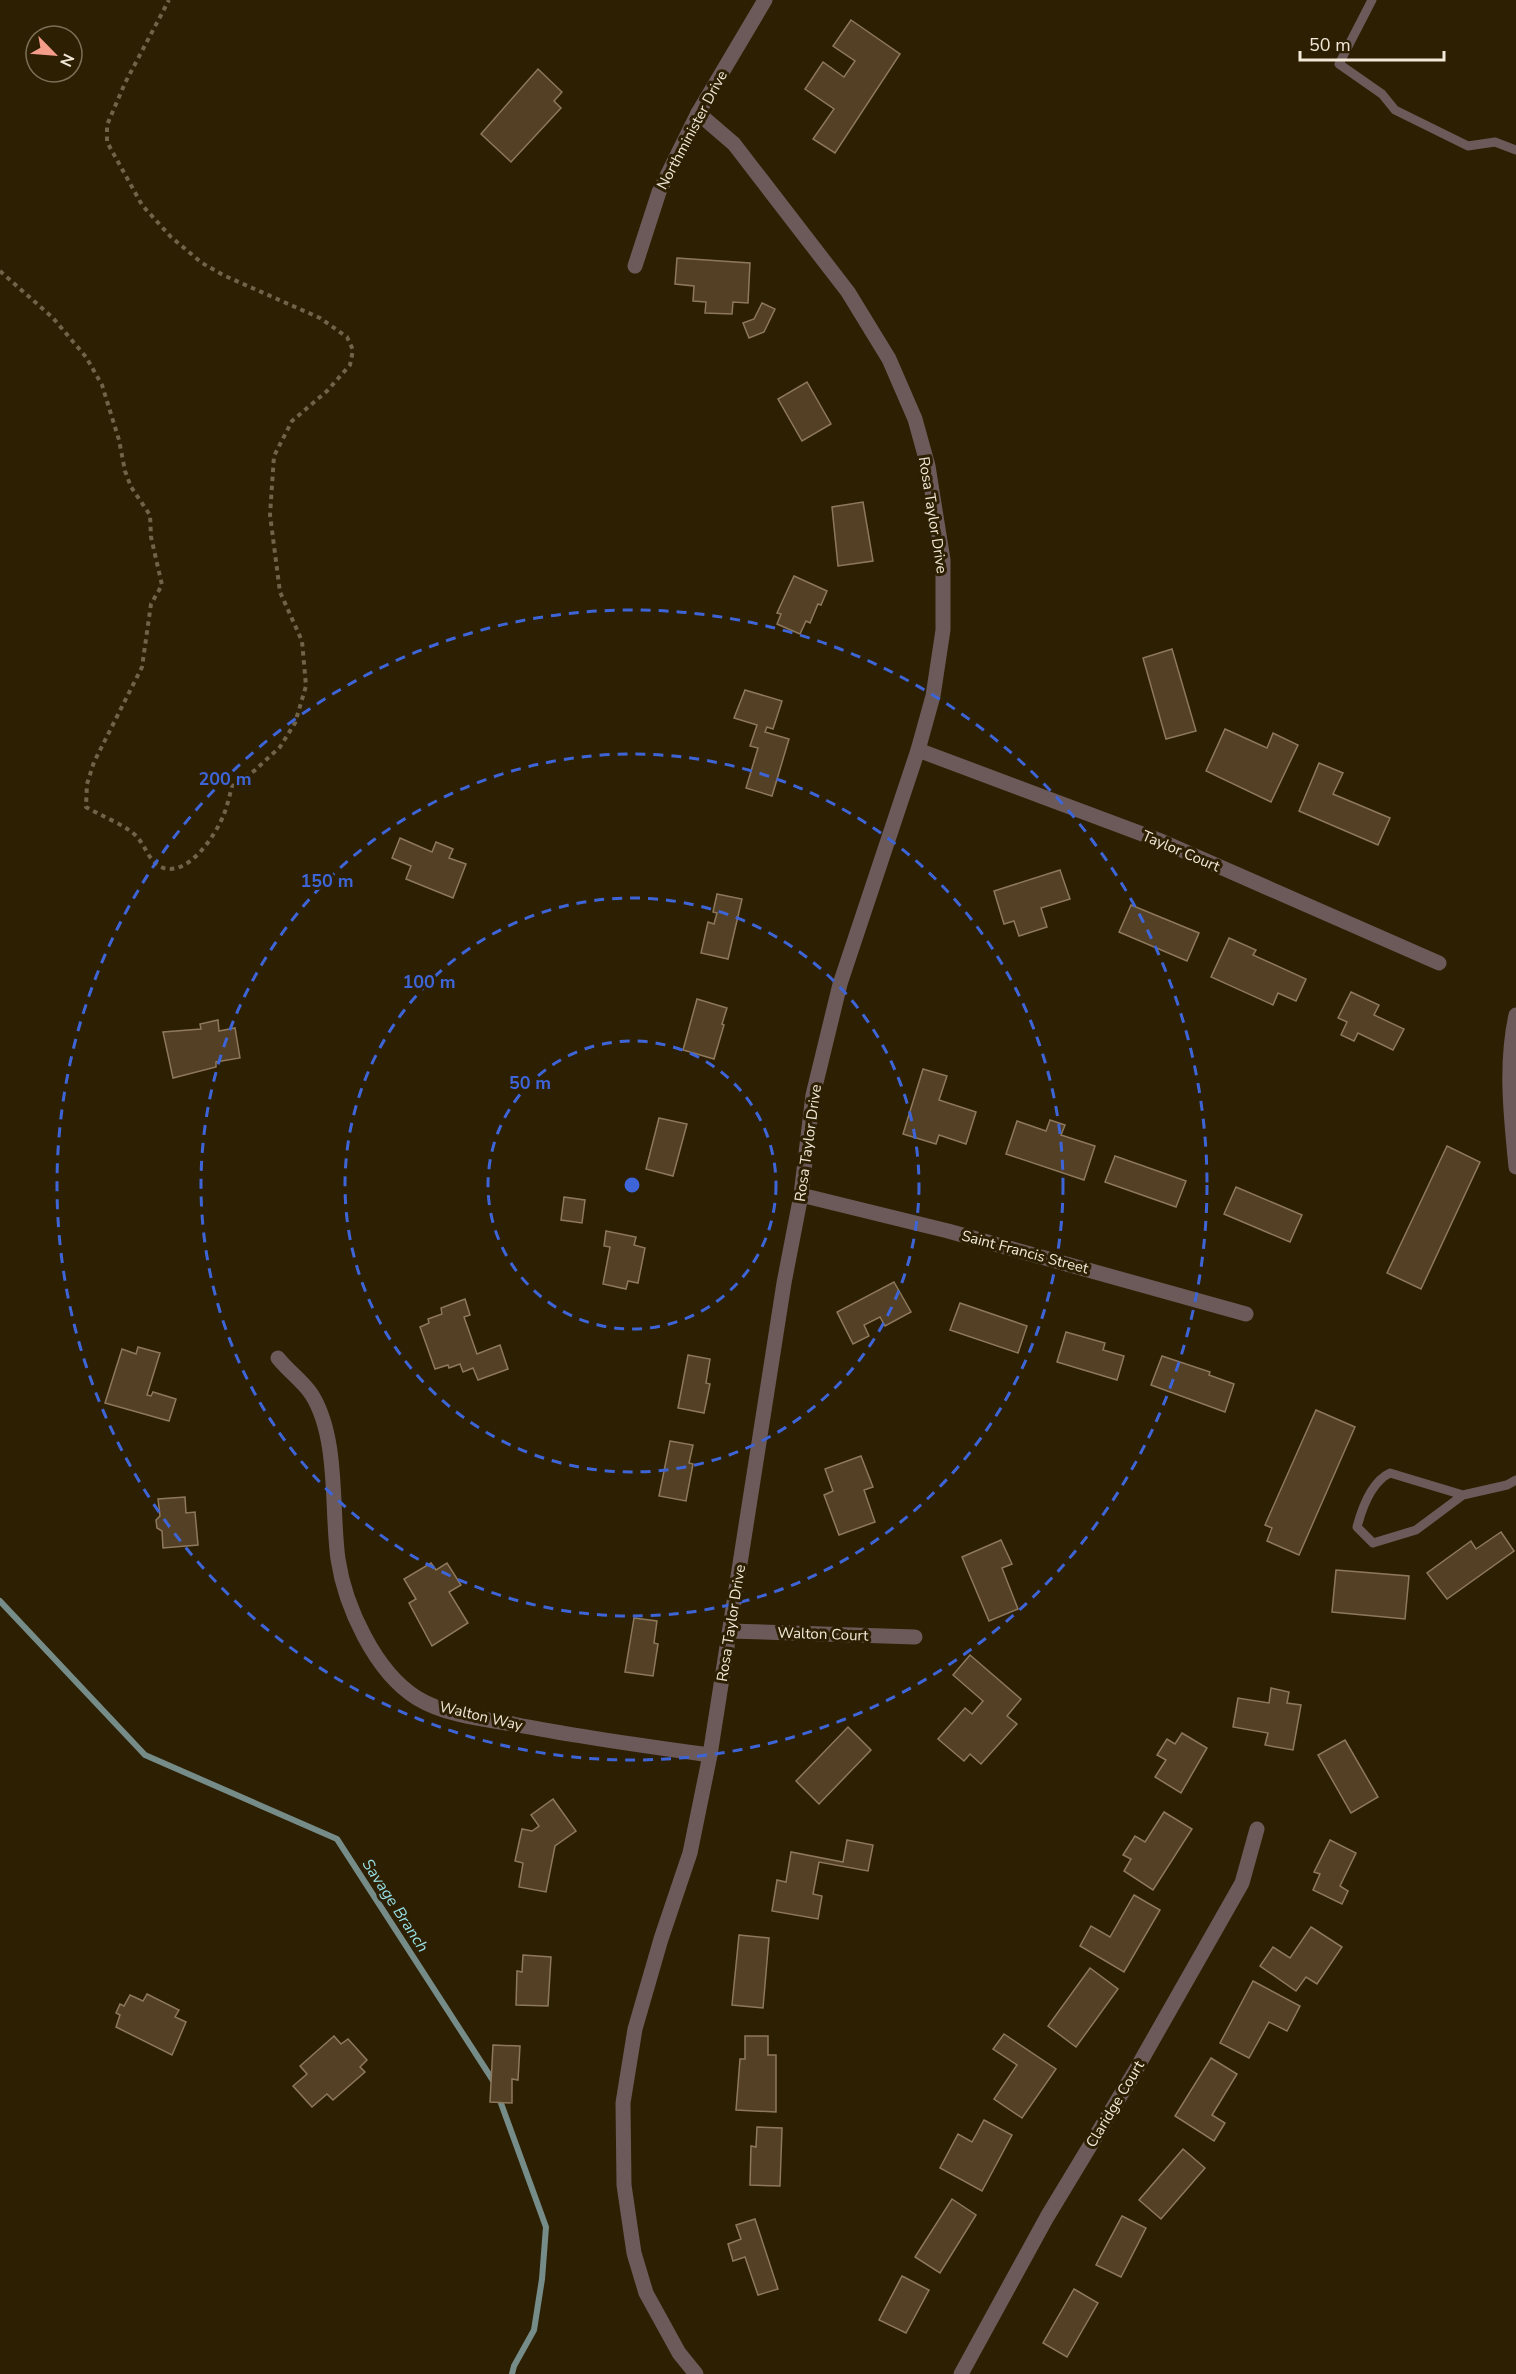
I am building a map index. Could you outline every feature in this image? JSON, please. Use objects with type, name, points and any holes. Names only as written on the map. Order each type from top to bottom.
[{"type":"street","name":"Northminister Drive","points":[[635,266],[659,192],[698,113],[765,0]]},
{"type":"street","name":"Rosa Taylor Drive","points":[[696,2374],[679,2353],[646,2293],[633,2247],[624,2185],[623,2103],[635,2029],[661,1939],[690,1853],[710,1755],[784,1283],[801,1196],[813,1095],[840,984],[918,750],[933,696],[944,630],[943,560],[928,466],[915,419],[890,360],[848,292],[734,144],[698,113]]},
{"type":"street","name":"Taylor Court","points":[[918,750],[1161,841],[1439,963]]},
{"type":"street","points":[[1516,1014],[1511,1039],[1509,1098],[1515,1135],[1516,1167]]},
{"type":"street","name":"Saint Francis Street","points":[[801,1196],[948,1231],[1246,1314]]},
{"type":"street","name":"Walton Way","points":[[278,1358],[311,1394],[323,1418],[330,1449],[336,1545],[341,1577],[349,1605],[378,1657],[394,1678],[416,1697],[439,1708],[464,1715],[557,1733],[710,1755]]},
{"type":"street","name":"Walton Court","points":[[730,1630],[915,1636]]},
{"type":"street","name":"Claridge Court","points":[[961,2374],[1047,2217],[1134,2073],[1242,1883],[1257,1829]]},
{"type":"lane","points":[[1372,0],[1339,64],[1382,94],[1395,110],[1467,146],[1495,142],[1516,150]]},
{"type":"lane","points":[[1463,1495],[1390,1473],[1383,1476],[1362,1506],[1357,1527],[1373,1543],[1416,1530],[1463,1495],[1507,1485],[1516,1480]]},
{"type":"path","points":[[0,271],[53,318],[86,357],[102,385],[131,487],[150,515],[151,537],[162,585],[151,604],[142,667],[94,762],[87,784],[86,807],[137,835],[146,851],[159,866],[174,869],[189,864],[205,846],[223,816],[233,783],[254,771],[280,747],[295,723],[306,686],[302,641],[280,592],[270,515],[274,456],[292,421],[327,391],[350,365],[353,350],[347,337],[320,318],[261,293],[202,262],[171,237],[142,205],[107,142],[107,125],[125,83],[169,0]]},
{"type":"building","points":[[851,20],[900,54],[835,153],[813,139],[834,109],[805,89],[823,62],[844,77],[855,61],[833,46]]},
{"type":"building","points":[[538,69],[562,92],[554,101],[561,108],[511,162],[481,134]]},
{"type":"building","points":[[677,258],[750,263],[748,303],[733,302],[732,314],[705,313],[706,302],[693,301],[694,286],[675,284]]},
{"type":"building","points":[[762,303],[775,309],[764,332],[749,338],[743,323],[754,319]]},
{"type":"building","points":[[807,382],[831,424],[802,441],[778,399]]},
{"type":"building","points":[[863,502],[873,561],[838,566],[832,507]]},
{"type":"building","points":[[794,576],[827,591],[821,605],[818,604],[810,623],[806,621],[800,634],[777,624],[781,614],[777,613]]},
{"type":"building","points":[[1172,649],[1196,731],[1166,739],[1143,658]]},
{"type":"building","points":[[745,690],[782,701],[773,729],[767,727],[765,732],[789,739],[772,796],[746,788],[758,748],[750,746],[757,725],[734,718]]},
{"type":"building","points":[[1225,729],[1267,748],[1273,733],[1298,745],[1271,802],[1206,771]]},
{"type":"building","points":[[1319,763],[1343,773],[1333,794],[1390,818],[1378,845],[1299,811]]},
{"type":"building","points":[[400,838],[432,852],[436,842],[453,849],[449,858],[466,864],[453,898],[406,879],[411,866],[392,858]]},
{"type":"building","points":[[1060,870],[1070,899],[1041,908],[1047,927],[1019,936],[1014,921],[1004,924],[994,891]]},
{"type":"building","points":[[717,894],[742,899],[728,959],[701,953],[708,922],[714,924],[717,913],[713,912]]},
{"type":"building","points":[[1131,905],[1199,933],[1187,961],[1119,932]]},
{"type":"building","points":[[1229,938],[1256,950],[1253,955],[1306,979],[1296,1001],[1278,993],[1273,1005],[1211,977]]},
{"type":"building","points":[[1351,992],[1379,1005],[1374,1015],[1404,1029],[1393,1050],[1358,1033],[1354,1041],[1341,1035],[1347,1022],[1338,1018]]},
{"type":"building","points":[[697,999],[727,1008],[714,1059],[683,1050]]},
{"type":"building","points":[[218,1020],[219,1031],[235,1028],[240,1058],[216,1062],[216,1067],[173,1078],[163,1032],[201,1029],[200,1024]]},
{"type":"building","points":[[923,1069],[947,1076],[939,1100],[976,1112],[966,1144],[939,1135],[936,1144],[903,1134]]},
{"type":"building","points":[[659,1118],[687,1124],[673,1176],[646,1169]]},
{"type":"building","points":[[1050,1120],[1065,1125],[1061,1135],[1095,1146],[1084,1180],[1006,1154],[1017,1121],[1046,1131]]},
{"type":"building","points":[[1447,1146],[1480,1162],[1421,1289],[1387,1273]]},
{"type":"building","points":[[1115,1156],[1186,1181],[1176,1207],[1105,1182]]},
{"type":"building","points":[[1236,1187],[1302,1215],[1290,1242],[1224,1214]]},
{"type":"building","points":[[564,1197],[585,1200],[582,1223],[561,1220]]},
{"type":"building","points":[[606,1231],[636,1237],[634,1245],[645,1248],[638,1283],[628,1281],[626,1289],[603,1284],[610,1247],[604,1246]]},
{"type":"building","points":[[894,1282],[911,1312],[885,1326],[880,1317],[864,1325],[869,1336],[853,1344],[837,1312]]},
{"type":"building","points":[[465,1299],[470,1315],[464,1317],[477,1354],[500,1345],[508,1369],[478,1380],[473,1368],[463,1372],[460,1364],[435,1369],[420,1327],[429,1323],[428,1319],[442,1314],[441,1308]]},
{"type":"building","points":[[960,1303],[1027,1326],[1018,1353],[950,1330]]},
{"type":"building","points":[[1066,1332],[1105,1343],[1103,1350],[1124,1356],[1117,1380],[1057,1362]]},
{"type":"building","points":[[138,1347],[160,1353],[147,1395],[151,1396],[153,1392],[176,1399],[169,1421],[105,1403],[122,1349],[136,1354]]},
{"type":"building","points":[[688,1355],[710,1359],[706,1383],[710,1384],[704,1413],[678,1408]]},
{"type":"building","points":[[1162,1356],[1210,1372],[1209,1375],[1234,1384],[1225,1412],[1151,1385]]},
{"type":"building","points":[[1316,1410],[1355,1427],[1299,1555],[1267,1541],[1272,1528],[1265,1525]]},
{"type":"building","points":[[670,1441],[693,1445],[689,1463],[693,1464],[686,1501],[659,1496]]},
{"type":"building","points":[[861,1456],[873,1487],[864,1490],[875,1522],[839,1535],[824,1495],[833,1491],[825,1469]]},
{"type":"building","points":[[185,1497],[186,1513],[195,1512],[198,1545],[163,1548],[162,1531],[157,1528],[156,1520],[160,1516],[158,1499]]},
{"type":"building","points":[[1501,1532],[1514,1551],[1447,1599],[1427,1573],[1471,1541],[1476,1549]]},
{"type":"building","points":[[1001,1540],[1012,1564],[1002,1568],[1018,1609],[989,1621],[962,1557]]},
{"type":"building","points":[[431,1563],[436,1570],[447,1563],[461,1585],[449,1592],[468,1623],[432,1646],[409,1603],[416,1599],[404,1579]]},
{"type":"building","points":[[1336,1570],[1409,1576],[1405,1619],[1332,1612]]},
{"type":"building","points":[[634,1618],[657,1621],[654,1643],[658,1644],[653,1676],[625,1672]]},
{"type":"building","points":[[970,1655],[1021,1699],[1007,1716],[1017,1724],[981,1764],[970,1754],[964,1761],[938,1739],[965,1708],[972,1714],[983,1701],[953,1675]]},
{"type":"building","points":[[1271,1688],[1289,1692],[1287,1703],[1301,1705],[1293,1750],[1265,1745],[1268,1733],[1233,1727],[1238,1698],[1269,1703]]},
{"type":"building","points":[[848,1727],[871,1750],[819,1804],[796,1781]]},
{"type":"building","points":[[1182,1733],[1207,1748],[1181,1793],[1155,1777],[1166,1760],[1157,1755],[1167,1739],[1175,1744]]},
{"type":"building","points":[[1345,1740],[1378,1797],[1351,1813],[1318,1755]]},
{"type":"building","points":[[553,1799],[576,1831],[555,1846],[546,1892],[519,1887],[523,1863],[515,1861],[522,1829],[532,1831],[539,1826],[531,1815]]},
{"type":"building","points":[[1164,1812],[1192,1829],[1153,1890],[1124,1871],[1131,1859],[1123,1855],[1135,1836],[1145,1842]]},
{"type":"building","points":[[847,1840],[873,1845],[868,1871],[819,1862],[813,1894],[822,1896],[818,1919],[772,1911],[777,1880],[786,1882],[791,1852],[843,1862]]},
{"type":"building","points":[[1330,1840],[1356,1853],[1340,1886],[1348,1891],[1342,1904],[1313,1890],[1320,1874],[1314,1872]]},
{"type":"building","points":[[1134,1895],[1160,1910],[1124,1972],[1080,1946],[1091,1926],[1110,1937]]},
{"type":"building","points":[[1311,1927],[1342,1947],[1317,1984],[1306,1977],[1296,1991],[1260,1966],[1273,1947],[1290,1958]]},
{"type":"building","points":[[739,1935],[769,1938],[763,2008],[732,2005]]},
{"type":"building","points":[[523,1955],[551,1957],[548,2006],[516,2005],[517,1971],[522,1972]]},
{"type":"building","points":[[1090,1968],[1118,1989],[1076,2047],[1048,2026]]},
{"type":"building","points":[[1253,1981],[1300,2006],[1287,2031],[1269,2022],[1249,2058],[1220,2043]]},
{"type":"building","points":[[147,1994],[179,2010],[175,2017],[186,2022],[172,2055],[116,2027],[120,2015],[116,2013],[120,2004],[124,2006],[130,1995],[143,2001]]},
{"type":"building","points":[[1004,2034],[1056,2069],[1022,2118],[994,2099],[1017,2065],[993,2049]]},
{"type":"building","points":[[334,2036],[341,2044],[348,2039],[367,2060],[360,2067],[365,2072],[333,2100],[327,2094],[312,2107],[293,2086],[307,2074],[300,2066]]},
{"type":"building","points":[[745,2036],[768,2036],[768,2055],[776,2055],[776,2112],[736,2110],[740,2059],[745,2059]]},
{"type":"building","points":[[493,2045],[520,2046],[518,2080],[512,2079],[512,2103],[490,2102]]},
{"type":"building","points":[[1211,2058],[1237,2074],[1212,2115],[1225,2123],[1214,2141],[1175,2116]]},
{"type":"building","points":[[984,2120],[1012,2135],[982,2191],[940,2168],[958,2134],[972,2142]]},
{"type":"building","points":[[757,2127],[782,2128],[780,2186],[750,2185],[751,2146],[756,2147]]},
{"type":"building","points":[[1183,2149],[1205,2168],[1161,2219],[1139,2200]]},
{"type":"building","points":[[952,2199],[976,2215],[940,2273],[915,2257]]},
{"type":"building","points":[[1122,2216],[1146,2228],[1121,2277],[1096,2265]]},
{"type":"building","points":[[755,2219],[778,2289],[758,2295],[745,2257],[733,2261],[728,2244],[741,2239],[736,2225]]},
{"type":"building","points":[[902,2276],[929,2290],[906,2333],[879,2320]]},
{"type":"building","points":[[1074,2289],[1098,2303],[1067,2357],[1043,2343]]},
{"type":"waterway","name":"Savage Branch","points":[[0,1601],[145,1755],[337,1839],[494,2082]]},
{"type":"waterway","name":"Savage Branch","points":[[498,2095],[546,2227],[542,2279],[534,2330],[512,2374]]}]
